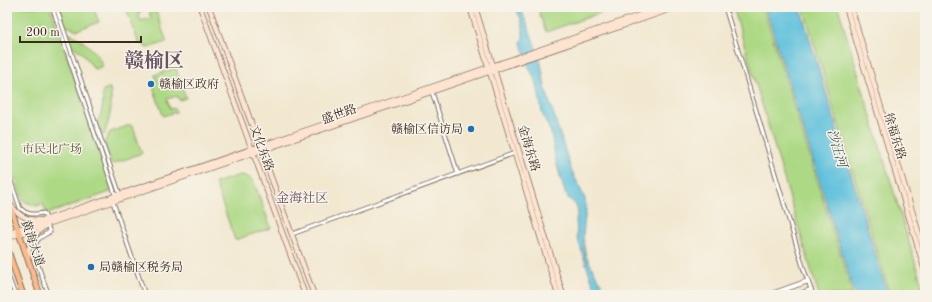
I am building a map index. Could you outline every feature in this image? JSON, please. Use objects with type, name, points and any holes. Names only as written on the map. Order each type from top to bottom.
[{"type":"main road","name":"文化东路","points":[[200,7],[305,295]]},
{"type":"main road","name":"文化东路","points":[[209,7],[314,295]]},
{"type":"main road","name":"金海东路","points":[[470,7],[563,295]]},
{"type":"main road","name":"金海东路","points":[[475,7],[515,154],[558,295]]},
{"type":"main road","name":"盛世路","points":[[261,149],[663,7]]},
{"type":"main road","name":"盛世路","points":[[7,233],[47,223],[252,151],[432,92],[491,69],[677,7]]},
{"type":"main road","name":"徐福东路","points":[[846,7],[925,270]]},
{"type":"main road","name":"徐福东路","points":[[851,7],[925,254]]},
{"type":"main road","points":[[8,200],[22,217],[47,223]]},
{"type":"main road","name":"黄海大道","points":[[8,200],[40,295]]},
{"type":"main road","points":[[28,260],[31,241],[47,223]]},
{"type":"main road","name":"盛世路","points":[[7,238],[19,231]]},
{"type":"main road","points":[[7,248],[23,295]]},
{"type":"main road","points":[[7,257],[13,264]]},
{"type":"street","points":[[52,7],[117,198]]},
{"type":"street","points":[[56,7],[117,198],[145,295]]},
{"type":"street","points":[[725,7],[812,295]]},
{"type":"street","points":[[432,92],[458,174]]},
{"type":"street","points":[[292,234],[515,154]]},
{"type":"street","points":[[7,170],[20,208],[28,214],[44,213],[50,232],[40,238],[36,242],[34,248],[49,295]]},
{"type":"street","points":[[7,273],[15,295]]},
{"type":"street","points":[[770,295],[808,281]]},
{"type":"street","points":[[796,295],[811,290]]},
{"type":"green space","name":"市民北广场","points":[[7,7],[50,7],[112,189],[110,192],[47,214],[43,204],[36,206],[23,201],[7,155]]},
{"type":"green space","points":[[93,7],[99,22],[77,30],[64,25],[59,11],[61,8]]},
{"type":"green space","points":[[139,7],[141,12],[138,13],[141,21],[151,18],[149,13],[156,11],[166,42],[148,48],[145,47],[144,43],[139,44],[127,11]]},
{"type":"green space","points":[[537,7],[617,7],[546,32]]},
{"type":"green space","points":[[733,7],[763,7],[853,295],[819,295]]},
{"type":"green space","points":[[803,7],[838,7],[925,295],[890,295]]},
{"type":"green space","points":[[70,33],[94,51],[101,61],[102,66],[94,69],[82,53],[71,46],[67,35]]},
{"type":"green space","points":[[176,68],[186,98],[179,100],[177,96],[167,99],[170,109],[174,108],[176,112],[163,116],[152,83],[157,81],[155,75]]},
{"type":"green space","points":[[110,88],[110,112],[104,135],[102,135],[97,123],[102,109],[103,90]]},
{"type":"green space","points":[[130,125],[133,127],[142,153],[113,164],[104,143],[110,132]]},
{"type":"green space","points":[[240,175],[248,177],[254,182],[271,228],[235,240],[215,183]]},
{"type":"water","points":[[515,7],[520,7],[528,26],[541,63],[545,87],[571,169],[585,199],[586,209],[583,236],[586,256],[609,295],[598,295],[577,237],[576,219],[578,210],[575,204],[565,193],[556,162],[551,133],[542,113],[536,81],[529,68],[521,43],[523,28],[521,19]]},
{"type":"water","name":"沙汪河","points":[[765,7],[800,7],[888,295],[855,295]]},
{"type":"place","name":"赣榆区政府","points":[[151,84]]},
{"type":"place","name":"赣榆区信访局","points":[[471,129]]},
{"type":"place","name":"局赣榆区税务局","points":[[91,267]]},
{"type":"district","name":"赣榆区","points":[[154,60]]},
{"type":"district","name":"金海社区","points":[[302,197]]}]
